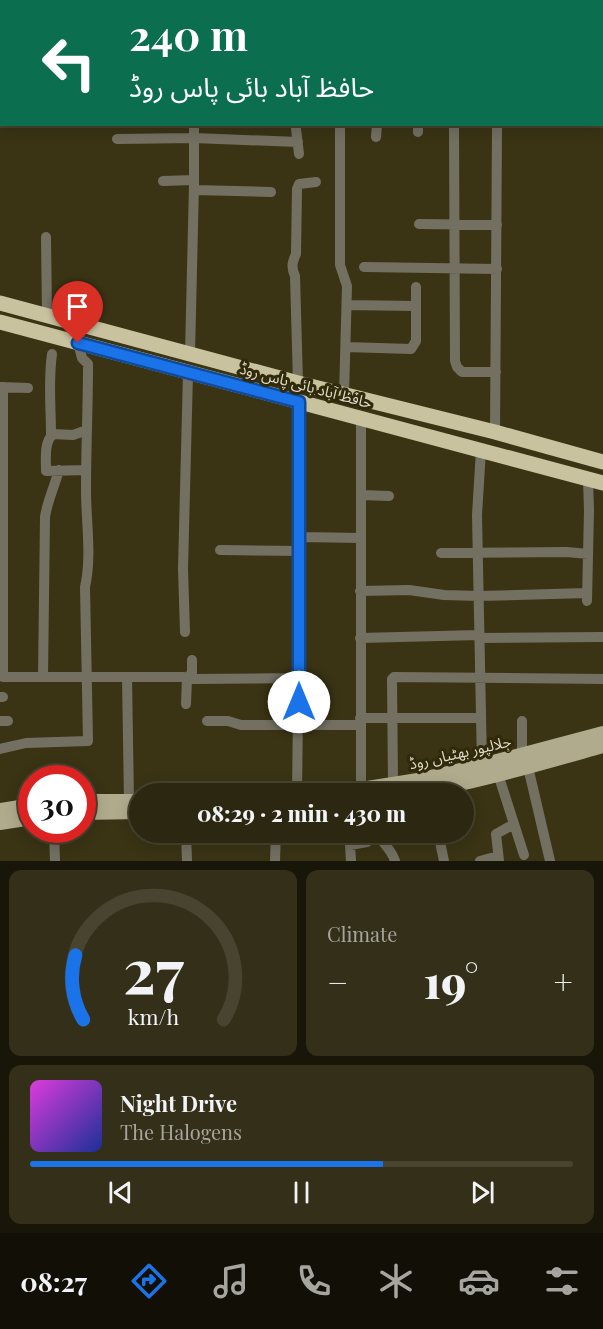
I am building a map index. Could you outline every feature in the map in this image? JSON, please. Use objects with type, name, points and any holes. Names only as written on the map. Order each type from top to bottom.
[{"type":"highway","name":"حافظ آباد بائی پاس روڈ","points":[[0,303],[603,462]]},
{"type":"highway","name":"حافظ آباد بائی پاس روڈ","points":[[0,322],[596,481]]},
{"type":"main road","name":"جلالپور بھٹیاں روڈ","points":[[464,783],[498,774],[525,760],[603,733]]},
{"type":"main road","name":"جلالپور بھٹیاں روڈ","points":[[398,783],[482,765],[603,746]]},
{"type":"main road","points":[[96,801],[129,801]]},
{"type":"main road","points":[[0,810],[18,807]]},
{"type":"main road","points":[[96,813],[129,812]]},
{"type":"main road","points":[[0,823],[18,820]]},
{"type":"street","points":[[190,354],[194,126]]},
{"type":"street","points":[[340,126],[340,265],[347,286],[344,395]]},
{"type":"street","points":[[376,136],[377,126]]},
{"type":"street","points":[[454,126],[455,361],[462,372],[496,372]]},
{"type":"street","points":[[495,432],[497,128]]},
{"type":"street","points":[[297,129],[299,154]]},
{"type":"street","points":[[117,139],[194,138],[298,142]]},
{"type":"street","points":[[163,181],[271,192]]},
{"type":"street","points":[[298,383],[295,276],[292,268],[296,254],[297,189],[299,184],[316,182]]},
{"type":"street","points":[[419,224],[497,225]]},
{"type":"street","points":[[46,237],[46,315]]},
{"type":"street","points":[[364,267],[496,269]]},
{"type":"street","points":[[346,347],[411,349],[416,341],[416,287]]},
{"type":"street","points":[[347,304],[415,306]]},
{"type":"street","points":[[0,749],[26,743],[88,741],[85,587],[87,579],[88,364],[82,358],[78,343]]},
{"type":"street","points":[[52,354],[49,373],[51,435],[46,448],[46,471],[86,470]]},
{"type":"street","points":[[185,632],[183,568],[188,373]]},
{"type":"street","points":[[28,388],[1,387],[3,677],[299,678]]},
{"type":"street","points":[[297,783],[299,402]]},
{"type":"street","points":[[361,418],[361,783]]},
{"type":"street","points":[[51,435],[73,435],[87,430]]},
{"type":"street","points":[[481,450],[477,515],[482,765]]},
{"type":"street","points":[[43,677],[45,517],[46,507],[59,470]]},
{"type":"street","points":[[360,591],[409,590],[444,595],[587,597],[588,554],[596,481]]},
{"type":"street","points":[[361,495],[389,496]]},
{"type":"street","points":[[300,537],[361,538]]},
{"type":"street","points":[[220,550],[300,551]]},
{"type":"street","points":[[441,553],[567,552],[588,554]]},
{"type":"street","points":[[360,638],[602,637]]},
{"type":"street","points":[[186,704],[187,678],[192,674],[192,660]]},
{"type":"street","points":[[127,677],[133,783]]},
{"type":"street","points":[[393,783],[392,679],[394,677],[603,679]]},
{"type":"street","points":[[207,721],[228,721],[241,725],[299,725],[392,718],[481,718]]},
{"type":"street","points":[[522,721],[525,760],[550,861]]},
{"type":"street","points":[[498,774],[524,855]]},
{"type":"street","points":[[480,861],[498,859],[496,834],[514,824]]},
{"type":"street","points":[[54,843],[55,861]]},
{"type":"street","points":[[186,843],[187,861]]},
{"type":"street","points":[[275,861],[276,843]]},
{"type":"street","points":[[351,861],[350,845],[361,843]]},
{"type":"street","points":[[384,843],[392,852],[395,861]]},
{"type":"street","points":[[440,843],[444,861]]},
{"type":"route","points":[[78,343],[299,402],[299,702]]}]
